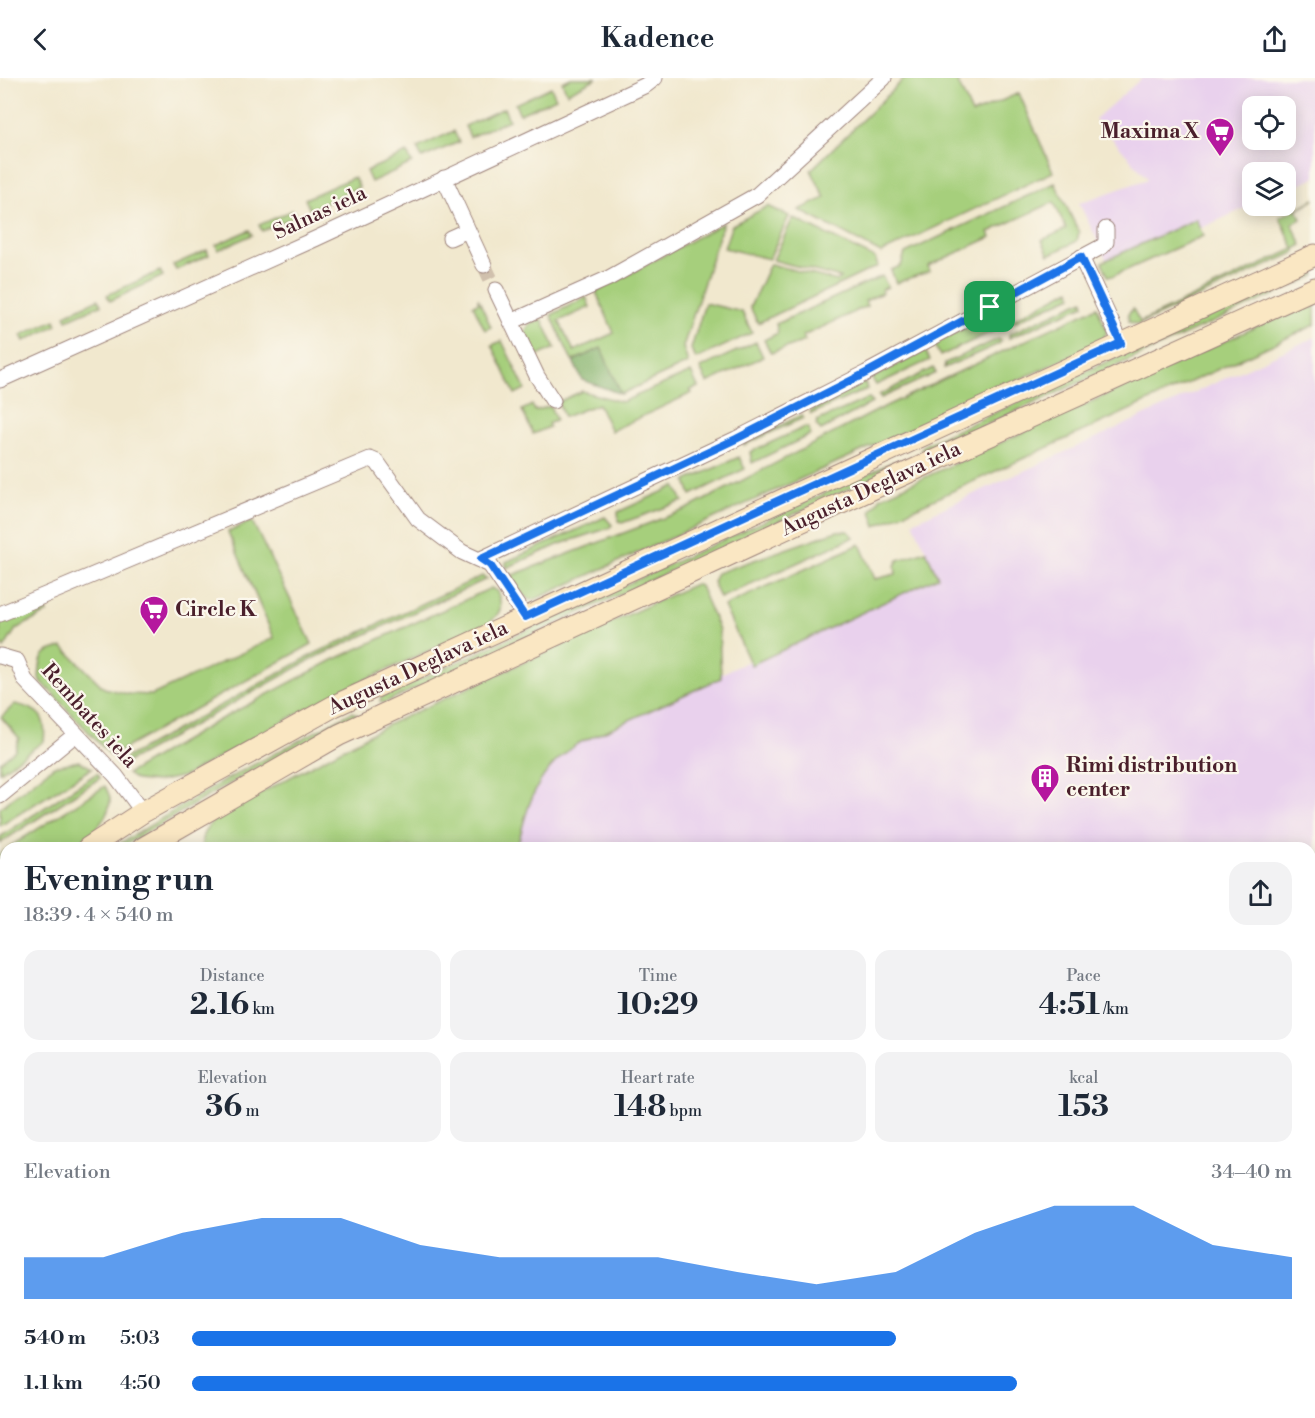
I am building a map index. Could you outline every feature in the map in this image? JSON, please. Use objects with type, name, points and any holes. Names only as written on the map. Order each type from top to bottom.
[{"type":"main road","name":"Augusta Deglava iela","points":[[97,842],[143,812],[360,694],[1315,255]]},
{"type":"main road","name":"Augusta Deglava iela","points":[[171,841],[339,735],[372,719],[877,486],[1315,288]]},
{"type":"main road","points":[[360,694],[372,719]]},
{"type":"street","name":"Salnas iela","points":[[0,380],[646,85],[655,78]]},
{"type":"street","points":[[511,322],[609,278],[757,195],[884,78]]},
{"type":"street","points":[[444,178],[484,265]]},
{"type":"street","points":[[481,559],[746,434],[866,373],[1103,246],[1106,242],[1106,229]]},
{"type":"street","points":[[450,238],[468,230]]},
{"type":"street","points":[[1081,257],[1121,343]]},
{"type":"street","points":[[496,290],[537,376],[553,401]]},
{"type":"street","points":[[0,614],[370,459],[377,462],[418,519],[462,552],[490,565],[525,617]]},
{"type":"street","name":"Rembates iela","points":[[0,656],[17,661],[25,680],[116,776],[143,812]]},
{"type":"street","points":[[0,796],[76,735]]},
{"type":"shaded area","points":[[1142,78],[1315,78],[1315,177],[1296,186],[1296,162],[1242,162],[1242,210],[1111,269],[1079,203],[1148,179],[1095,119]]},
{"type":"shaded area","points":[[1315,337],[1315,842],[477,842],[511,770],[937,575],[913,522]]},
{"type":"green space","points":[[571,78],[597,78],[567,93],[562,82]]},
{"type":"green space","points":[[905,78],[956,78],[972,114],[1019,93],[1053,172],[881,253],[799,210],[825,198],[811,170]]},
{"type":"green space","points":[[551,87],[556,98],[520,114],[515,104]]},
{"type":"green space","points":[[504,108],[509,120],[470,137],[465,126]]},
{"type":"green space","points":[[454,131],[459,142],[422,158],[417,148]]},
{"type":"green space","points":[[407,153],[412,163],[371,182],[366,171]]},
{"type":"green space","points":[[354,177],[359,187],[310,210],[305,199]]},
{"type":"green space","points":[[1055,183],[1079,232],[1077,241],[1049,255],[1042,240],[1066,229],[1054,202],[989,232],[991,237],[928,266],[930,271],[896,283],[891,270],[901,266],[905,253]]},
{"type":"green space","points":[[1315,199],[1297,210],[1301,219],[1292,224],[1302,245],[1295,249],[1296,252],[1138,325],[1129,322],[1128,314],[1133,309],[1140,322],[1294,249],[1280,217],[1296,216],[1296,209]]},
{"type":"green space","points":[[768,206],[789,216],[769,259],[724,248],[732,225]]},
{"type":"green space","points":[[293,210],[296,216],[262,231],[259,225]]},
{"type":"green space","points":[[793,218],[875,258],[878,266],[758,323],[750,307],[770,264],[837,281],[841,278],[773,260]]},
{"type":"green space","points":[[1196,219],[1203,236],[1113,276],[1108,276],[1102,262]]},
{"type":"green space","points":[[723,223],[683,347],[688,363],[621,394],[601,349],[572,361],[551,315],[586,297],[590,307],[559,321],[574,351],[614,333],[596,292]]},
{"type":"green space","points":[[249,230],[252,235],[218,250],[216,245]]},
{"type":"green space","points":[[207,250],[209,255],[176,270],[173,265]]},
{"type":"green space","points":[[1315,267],[1315,276],[928,451],[921,450],[924,445]]},
{"type":"green space","points":[[160,271],[163,276],[110,301],[107,295]]},
{"type":"green space","points":[[882,276],[888,287],[881,290],[882,293],[865,301],[867,306],[803,336],[805,341],[771,353],[764,340],[778,333],[776,324]]},
{"type":"green space","points":[[1070,289],[1072,296],[1003,327],[1003,325]]},
{"type":"green space","points":[[478,298],[491,327],[485,330],[473,305],[478,303]]},
{"type":"green space","points":[[98,299],[101,305],[67,320],[65,315]]},
{"type":"green space","points":[[1083,300],[1084,305],[1009,338],[1009,334]]},
{"type":"green space","points":[[1315,300],[1315,325],[876,526],[871,511],[881,497]]},
{"type":"green space","points":[[705,303],[742,312],[752,333],[696,359],[691,349]]},
{"type":"green space","points":[[1097,307],[1107,331],[1102,342],[536,599],[530,600],[514,587],[510,576],[687,509],[886,406]]},
{"type":"green space","points":[[989,315],[996,330],[940,356],[934,344]]},
{"type":"green space","points":[[542,319],[555,348],[538,356],[532,353],[524,336],[529,325]]},
{"type":"green space","points":[[55,320],[57,325],[24,341],[21,335]]},
{"type":"green space","points":[[998,339],[1001,341],[999,344],[944,368],[945,363]]},
{"type":"green space","points":[[502,341],[525,389],[515,394],[492,345]]},
{"type":"green space","points":[[756,342],[763,357],[707,383],[700,368]]},
{"type":"green space","points":[[601,348],[621,394],[582,380],[573,361]]},
{"type":"green space","points":[[925,350],[930,360],[876,385],[872,378]]},
{"type":"green space","points":[[933,368],[936,373],[881,398],[879,395]]},
{"type":"green space","points":[[691,372],[698,387],[690,390],[692,393],[611,431],[598,404],[564,417],[558,402],[582,391],[622,402]]},
{"type":"green space","points":[[865,382],[867,389],[811,414],[810,411]]},
{"type":"green space","points":[[869,398],[872,403],[821,430],[816,425],[817,421]]},
{"type":"green space","points":[[532,405],[535,411],[550,406],[556,420],[548,424],[549,427],[533,434],[522,410]]},
{"type":"green space","points":[[802,415],[803,418],[744,445],[743,443]]},
{"type":"green space","points":[[805,427],[809,428],[810,435],[752,463],[750,452]]},
{"type":"green space","points":[[739,457],[745,469],[691,495],[686,481]]},
{"type":"green space","points":[[893,462],[898,463],[896,467],[384,703],[380,702],[381,697]]},
{"type":"green space","points":[[675,486],[683,501],[622,523],[619,522],[618,512]]},
{"type":"green space","points":[[605,517],[612,525],[609,528],[560,544],[506,568],[506,562]]},
{"type":"green space","points":[[252,521],[312,644],[111,756],[39,679],[43,656],[49,651],[63,647],[104,688],[128,694],[152,695],[274,638],[228,532]]},
{"type":"green space","points":[[837,531],[848,531],[854,537],[720,598],[713,582],[717,573]]},
{"type":"green space","points":[[860,544],[875,579],[896,574],[895,566],[898,560],[926,551],[938,577],[751,665],[724,606]]},
{"type":"green space","points":[[482,576],[487,579],[316,657],[120,766],[116,763],[314,654]]},
{"type":"green space","points":[[695,584],[700,586],[719,630],[721,678],[577,744],[563,755],[543,777],[536,789],[518,842],[202,842],[203,834],[218,816],[389,724]]},
{"type":"green space","points":[[491,588],[497,591],[501,605],[497,616],[489,623],[326,698],[185,776],[156,782],[136,780],[127,774],[219,720],[333,660]]},
{"type":"green space","points":[[44,603],[47,613],[16,629],[4,648],[0,643],[0,623]]},
{"type":"green space","points":[[15,704],[30,708],[40,715],[44,725],[44,741],[0,772],[0,762],[15,750],[19,738],[1,717]]},
{"type":"green space","points":[[352,712],[357,714],[220,789],[130,842],[123,842],[218,784]]},
{"type":"green space","points":[[79,761],[92,768],[0,826],[0,808],[54,766]]},
{"type":"green space","points":[[97,773],[100,778],[2,842],[0,837]]},
{"type":"green space","points":[[105,786],[110,800],[106,815],[95,830],[81,842],[17,842]]},
{"type":"tunnel","points":[[484,265],[496,290]]},
{"type":"place","name":"Maxima X","points":[[1220,158]]},
{"type":"place","name":"Circle K","points":[[154,636]]},
{"type":"place","name":"Rimi distribution center","points":[[1045,804]]},
{"type":"route","points":[[1081,257],[1121,343],[525,617],[490,565],[481,559],[523,537],[736,439],[990,307],[1081,257]]}]
